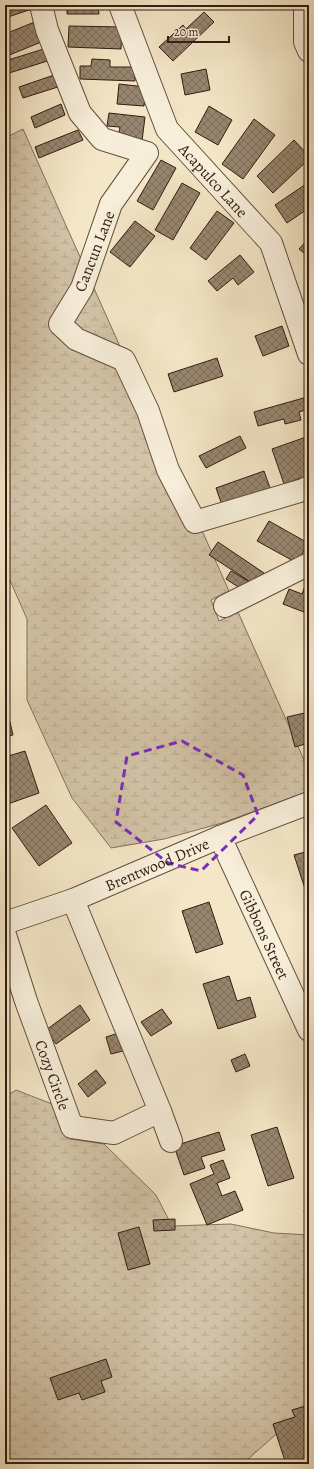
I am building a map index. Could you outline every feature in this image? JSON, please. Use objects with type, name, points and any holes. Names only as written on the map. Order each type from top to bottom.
[{"type":"street","points":[[41,5],[47,30],[80,113],[102,139],[147,153],[168,129]]},
{"type":"street","name":"Acapulco Lane","points":[[120,5],[168,129],[271,243],[309,354]]},
{"type":"street","points":[[305,5],[305,42],[309,51]]},
{"type":"street","name":"Cancun Lane","points":[[147,153],[112,204],[82,288],[60,324],[76,339],[124,360],[148,411],[168,470],[195,522],[309,487]]},
{"type":"street","points":[[225,606],[309,564]]},
{"type":"street","name":"Brentwood Drive","points":[[5,923],[73,900],[220,837],[309,803]]},
{"type":"street","name":"Gibbons Street","points":[[220,837],[309,1030]]},
{"type":"street","points":[[73,900],[171,1141]]},
{"type":"street","name":"Cozy Circle","points":[[5,934],[26,1002],[72,1127],[114,1133],[160,1111]]},
{"type":"highlighted area","points":[[182,741],[243,775],[258,815],[201,871],[168,863],[116,822],[127,756]]},
{"type":"green space","points":[[23,129],[229,591],[211,600],[219,621],[238,612],[309,771],[309,791],[222,823],[164,839],[111,848],[72,798],[27,700],[27,619],[5,569],[5,279],[8,278],[5,271],[5,138]]},
{"type":"green space","points":[[16,1090],[52,1104],[62,1132],[70,1139],[104,1144],[156,1195],[172,1226],[231,1224],[274,1233],[309,1235],[309,1405],[247,1460],[245,1464],[5,1464],[5,1097]]},
{"type":"building","points":[[5,5],[38,5],[38,7],[5,18]]},
{"type":"building","points":[[67,6],[98,6],[99,14],[67,14]]},
{"type":"building","points":[[204,12],[214,22],[173,61],[159,47],[183,25],[186,29]]},
{"type":"building","points":[[37,21],[46,40],[7,56],[5,51],[5,34]]},
{"type":"building","points":[[69,26],[122,27],[121,49],[68,47]]},
{"type":"building","points":[[50,47],[54,59],[9,73],[5,61]]},
{"type":"building","points":[[92,59],[110,60],[110,67],[135,67],[135,81],[80,79],[80,66],[91,66]]},
{"type":"building","points":[[206,69],[210,90],[185,95],[181,74]]},
{"type":"building","points":[[57,74],[61,86],[23,98],[19,87]]},
{"type":"building","points":[[119,84],[146,87],[144,106],[117,104]]},
{"type":"building","points":[[61,104],[65,115],[35,128],[31,117]]},
{"type":"building","points":[[209,106],[232,120],[218,145],[195,132]]},
{"type":"building","points":[[109,113],[145,117],[142,141],[118,138],[120,127],[107,126]]},
{"type":"building","points":[[254,119],[275,135],[243,179],[222,164]]},
{"type":"building","points":[[78,130],[83,140],[39,158],[35,147]]},
{"type":"building","points":[[294,140],[309,156],[309,159],[273,193],[257,176]]},
{"type":"building","points":[[161,160],[176,168],[153,210],[137,201]]},
{"type":"building","points":[[309,182],[309,208],[287,223],[275,205]]},
{"type":"building","points":[[182,183],[200,193],[173,240],[155,230]]},
{"type":"building","points":[[217,211],[234,223],[206,260],[190,248]]},
{"type":"building","points":[[135,221],[155,236],[130,267],[110,252]]},
{"type":"building","points":[[309,238],[309,257],[299,249]]},
{"type":"building","points":[[240,255],[254,272],[238,285],[233,278],[217,291],[208,281]]},
{"type":"building","points":[[282,326],[289,346],[263,356],[255,336]]},
{"type":"building","points":[[217,358],[223,376],[174,392],[168,374]]},
{"type":"building","points":[[307,397],[309,409],[299,412],[301,420],[285,424],[284,419],[258,426],[254,412]]},
{"type":"building","points":[[240,436],[246,448],[206,468],[199,456]]},
{"type":"building","points":[[309,436],[309,475],[284,484],[272,449]]},
{"type":"building","points":[[264,471],[270,488],[222,505],[216,488]]},
{"type":"building","points":[[269,521],[308,543],[297,563],[257,541]]},
{"type":"building","points":[[218,542],[264,573],[255,585],[209,555]]},
{"type":"building","points":[[231,571],[248,581],[243,590],[226,579]]},
{"type":"building","points":[[305,586],[309,588],[309,614],[283,604],[289,589],[302,594]]},
{"type":"building","points":[[5,701],[13,735],[5,737]]},
{"type":"building","points":[[309,712],[309,743],[295,747],[287,717]]},
{"type":"building","points":[[25,751],[39,793],[5,805],[5,757]]},
{"type":"building","points":[[46,805],[72,843],[39,866],[12,828]]},
{"type":"building","points":[[309,851],[309,901],[294,855]]},
{"type":"building","points":[[209,902],[223,944],[196,953],[182,911]]},
{"type":"building","points":[[229,976],[237,1001],[250,997],[256,1017],[218,1029],[203,984]]},
{"type":"building","points":[[80,1005],[90,1020],[56,1044],[46,1030]]},
{"type":"building","points":[[162,1009],[172,1023],[151,1036],[141,1022]]},
{"type":"building","points":[[122,1032],[127,1050],[111,1054],[106,1037]]},
{"type":"building","points":[[245,1054],[250,1066],[236,1072],[231,1060]]},
{"type":"building","points":[[96,1070],[106,1083],[88,1097],[78,1084]]},
{"type":"building","points":[[277,1127],[294,1178],[268,1186],[251,1135]]},
{"type":"building","points":[[219,1132],[225,1150],[201,1157],[205,1168],[184,1175],[174,1146]]},
{"type":"building","points":[[223,1160],[230,1178],[217,1183],[222,1196],[235,1191],[243,1210],[207,1225],[190,1184],[214,1174],[210,1165]]},
{"type":"building","points":[[309,1191],[309,1213],[304,1212]]},
{"type":"building","points":[[175,1219],[175,1230],[154,1231],[153,1220]]},
{"type":"building","points":[[139,1227],[150,1264],[128,1270],[118,1233]]},
{"type":"building","points":[[106,1359],[112,1377],[101,1381],[105,1392],[82,1400],[79,1393],[58,1400],[50,1378]]},
{"type":"building","points":[[309,1405],[309,1463],[286,1464],[273,1424],[295,1417],[292,1410]]}]
